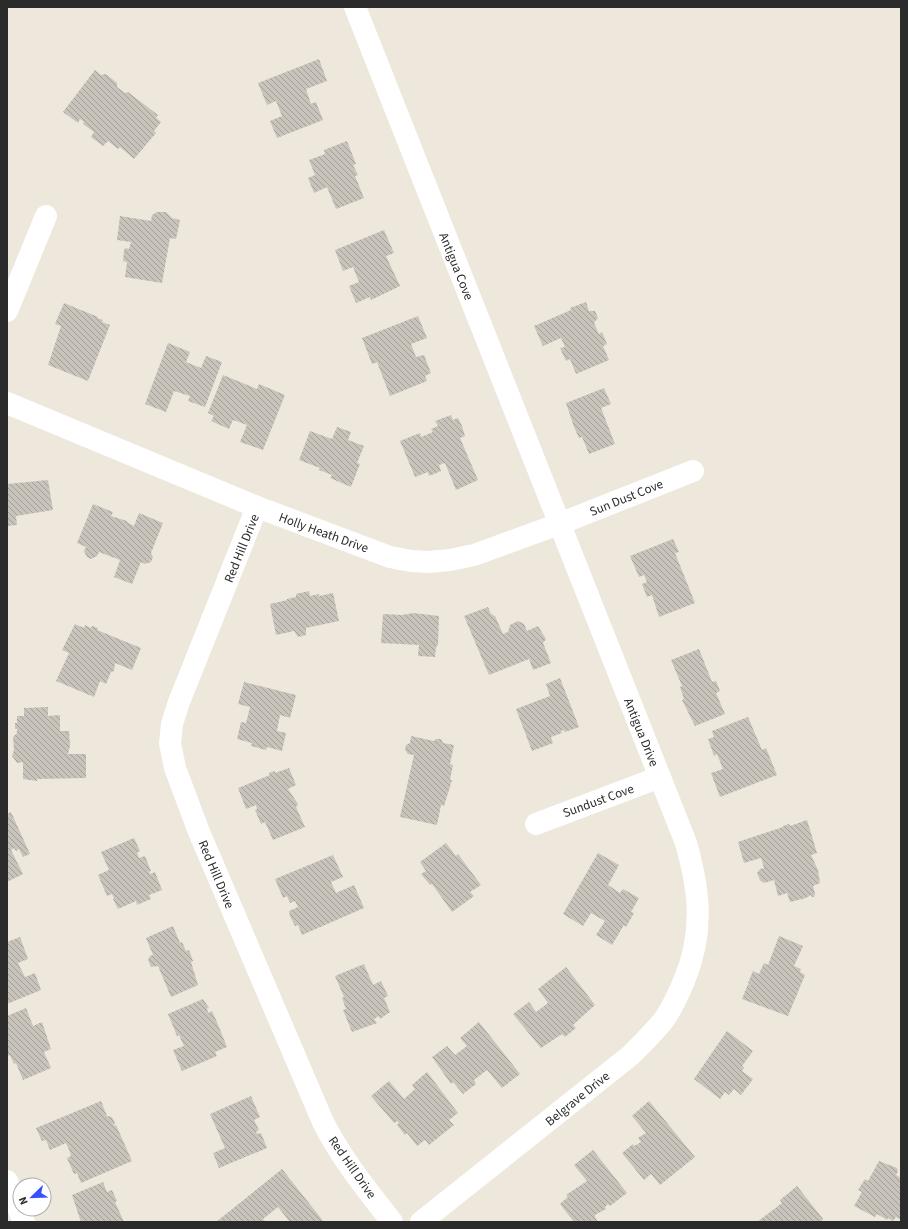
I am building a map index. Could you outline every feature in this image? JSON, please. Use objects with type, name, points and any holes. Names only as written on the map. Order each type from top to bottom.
[{"type":"street","name":"Antigua Cove","points":[[355,7],[559,524]]},
{"type":"street","points":[[7,311],[46,216]]},
{"type":"street","name":"Holly Heath Drive","points":[[7,404],[257,507],[390,557],[411,561],[450,560],[474,555],[559,524]]},
{"type":"street","name":"Sun Dust Cove","points":[[559,524],[693,471]]},
{"type":"street","name":"Red Hill Drive","points":[[257,507],[179,702],[172,724],[170,743],[175,768],[196,825],[323,1122],[352,1171],[392,1222]]},
{"type":"street","name":"Antigua Drive","points":[[559,524],[686,843],[695,875],[699,912],[696,945]]},
{"type":"street","name":"Sundust Cove","points":[[536,824],[660,777]]},
{"type":"street","name":"Belgrave Drive","points":[[421,1222],[631,1054],[649,1037],[664,1020],[678,997],[696,945]]},
{"type":"street","points":[[7,1181],[24,1222]]},
{"type":"building","points":[[319,59],[327,81],[306,89],[311,104],[316,102],[323,120],[277,138],[270,121],[282,116],[276,101],[267,105],[258,83]]},
{"type":"building","points":[[95,70],[101,75],[106,74],[117,83],[117,87],[125,93],[128,92],[158,115],[156,118],[161,122],[154,131],[156,133],[134,159],[120,147],[118,149],[108,141],[103,146],[91,137],[94,132],[83,124],[84,122],[80,119],[78,123],[63,112]]},
{"type":"building","points":[[347,141],[356,164],[353,165],[358,175],[355,176],[364,198],[336,209],[327,187],[314,193],[308,178],[315,175],[309,160],[325,154],[324,150]]},
{"type":"building","points":[[157,212],[166,212],[172,218],[180,220],[176,239],[170,238],[162,283],[125,277],[127,262],[123,261],[124,251],[125,248],[129,249],[131,242],[117,240],[120,216],[151,221],[152,215]]},
{"type":"building","points":[[384,230],[394,253],[386,256],[400,286],[371,300],[370,297],[356,303],[349,286],[359,282],[353,267],[343,271],[335,250]]},
{"type":"building","points":[[586,302],[589,311],[595,311],[598,318],[594,323],[599,334],[602,332],[607,344],[603,346],[609,360],[576,374],[570,359],[566,361],[560,348],[565,347],[561,338],[543,346],[534,326],[571,310],[570,308]]},
{"type":"building","points":[[64,303],[98,317],[97,318],[103,320],[102,322],[110,325],[88,381],[48,365],[61,326],[55,324]]},
{"type":"building","points":[[418,316],[427,338],[411,344],[416,357],[424,355],[431,373],[425,376],[427,381],[390,396],[377,362],[372,364],[362,338]]},
{"type":"building","points":[[168,343],[190,352],[186,362],[201,368],[206,356],[222,362],[205,407],[188,401],[190,396],[174,391],[166,412],[145,404]]},
{"type":"building","points":[[223,375],[257,389],[259,384],[285,395],[263,450],[240,442],[247,425],[233,420],[229,429],[211,421],[214,416],[208,413]]},
{"type":"building","points":[[604,388],[611,404],[601,408],[615,444],[589,454],[582,437],[579,438],[574,427],[566,403]]},
{"type":"building","points":[[451,415],[453,420],[458,418],[462,426],[465,436],[460,438],[478,480],[456,490],[445,463],[439,465],[441,471],[429,476],[428,472],[415,477],[400,441],[420,433],[421,437],[433,432],[431,429],[438,426],[435,421]]},
{"type":"building","points":[[337,427],[351,432],[348,440],[364,446],[357,463],[360,464],[351,487],[330,478],[332,475],[319,470],[320,468],[299,460],[310,431],[332,439]]},
{"type":"building","points":[[48,480],[53,510],[16,516],[17,525],[7,526],[7,484]]},
{"type":"building","points":[[93,504],[113,512],[111,516],[127,521],[134,526],[139,513],[163,523],[151,553],[153,557],[151,562],[145,564],[141,562],[132,584],[114,577],[120,560],[99,552],[97,556],[91,559],[87,557],[84,551],[86,547],[77,543]]},
{"type":"building","points":[[673,539],[679,552],[675,553],[695,603],[659,617],[652,595],[647,597],[642,584],[647,582],[644,575],[639,577],[630,556]]},
{"type":"building","points":[[309,591],[310,596],[333,593],[339,621],[306,628],[306,635],[298,637],[294,631],[276,635],[270,604],[296,597],[296,594]]},
{"type":"building","points":[[488,607],[491,614],[495,616],[503,634],[508,632],[510,625],[518,621],[524,624],[527,631],[538,626],[546,639],[543,643],[551,663],[533,670],[529,659],[489,675],[464,616]]},
{"type":"building","points":[[413,613],[439,616],[438,645],[436,647],[435,657],[418,656],[419,645],[381,643],[383,614],[402,615]]},
{"type":"building","points":[[75,624],[84,628],[85,625],[91,628],[92,626],[98,628],[97,630],[141,648],[132,670],[115,663],[114,671],[111,672],[106,684],[100,681],[94,697],[56,681],[69,653],[62,650]]},
{"type":"building","points":[[699,649],[712,682],[716,681],[720,691],[716,693],[725,714],[695,726],[682,700],[684,699],[680,687],[682,686],[671,660]]},
{"type":"building","points":[[560,678],[579,727],[565,732],[563,730],[561,731],[562,733],[551,737],[553,743],[532,751],[516,709],[550,696],[546,684]]},
{"type":"building","points":[[244,682],[296,695],[290,718],[280,715],[277,731],[286,733],[282,751],[267,747],[266,750],[251,746],[252,743],[237,739],[241,722],[246,723],[250,707],[238,704]]},
{"type":"building","points":[[48,707],[48,716],[60,715],[60,731],[69,731],[70,746],[68,754],[86,754],[86,778],[37,779],[37,781],[23,779],[23,762],[17,763],[12,756],[14,750],[13,737],[17,733],[15,723],[17,723],[17,716],[24,716],[24,708]]},
{"type":"building","points":[[748,717],[762,750],[766,748],[777,775],[720,797],[711,773],[723,769],[717,754],[714,756],[708,739],[714,737],[712,731]]},
{"type":"building","points":[[411,736],[434,741],[436,739],[441,739],[443,743],[454,745],[450,764],[453,765],[450,780],[452,780],[444,806],[441,805],[437,825],[400,817],[414,755],[408,754],[405,750],[406,745],[410,743]]},
{"type":"building","points":[[289,768],[296,785],[288,789],[298,804],[296,807],[305,827],[273,840],[265,822],[261,824],[255,810],[257,809],[256,805],[246,809],[238,788],[270,775],[269,773],[275,771],[275,773]]},
{"type":"building","points":[[11,812],[30,854],[23,857],[19,849],[16,851],[14,848],[11,850],[23,874],[7,882],[7,814]]},
{"type":"building","points":[[807,820],[817,853],[811,855],[818,870],[820,883],[813,886],[815,894],[814,897],[811,895],[806,898],[790,902],[787,893],[778,896],[774,880],[764,883],[760,880],[757,873],[760,869],[764,868],[761,858],[744,863],[738,842],[789,824],[790,826]]},
{"type":"building","points":[[134,838],[140,851],[137,853],[139,858],[145,856],[151,871],[149,872],[150,874],[155,872],[162,890],[149,895],[151,899],[137,905],[136,901],[118,909],[112,894],[107,896],[98,875],[109,870],[101,852]]},
{"type":"building","points":[[446,843],[456,856],[458,854],[481,885],[470,892],[474,896],[452,912],[432,884],[430,885],[421,874],[426,871],[420,862]]},
{"type":"building","points":[[598,853],[619,865],[608,885],[620,893],[623,889],[639,898],[631,912],[634,913],[626,927],[624,925],[612,945],[596,935],[605,921],[591,913],[583,926],[563,914]]},
{"type":"building","points":[[333,855],[343,877],[331,882],[336,893],[354,885],[364,908],[302,935],[298,925],[295,926],[289,911],[298,907],[295,901],[290,903],[287,896],[283,898],[275,879]]},
{"type":"building","points":[[173,926],[180,943],[182,942],[186,951],[189,950],[198,985],[171,997],[158,966],[151,967],[148,960],[150,956],[153,955],[146,938]]},
{"type":"building","points":[[779,936],[803,946],[794,966],[801,969],[800,972],[805,975],[788,1016],[742,999],[748,984],[752,985],[748,983],[753,971],[759,974],[764,963],[768,965]]},
{"type":"building","points":[[20,937],[28,959],[18,963],[25,977],[35,973],[41,990],[7,1004],[7,942]]},
{"type":"building","points":[[364,964],[373,985],[381,981],[388,996],[384,998],[390,1012],[380,1019],[379,1016],[374,1019],[377,1023],[352,1032],[343,1010],[346,1009],[342,998],[344,997],[335,976]]},
{"type":"building","points":[[566,967],[595,1005],[573,1025],[576,1028],[565,1037],[562,1034],[541,1048],[513,1014],[529,1002],[536,1012],[548,1003],[538,989]]},
{"type":"building","points":[[203,999],[209,1008],[207,1008],[208,1013],[212,1011],[227,1047],[215,1052],[217,1056],[182,1071],[173,1050],[184,1046],[179,1035],[177,1036],[168,1014]]},
{"type":"building","points":[[26,1008],[33,1026],[42,1022],[51,1049],[44,1052],[51,1068],[23,1080],[16,1063],[14,1064],[10,1055],[8,1056],[7,1054],[7,1016]]},
{"type":"building","points":[[479,1022],[520,1074],[502,1088],[487,1070],[474,1080],[476,1084],[463,1094],[453,1082],[451,1084],[432,1057],[447,1046],[455,1055],[467,1046],[460,1038]]},
{"type":"building","points":[[727,1031],[753,1051],[742,1066],[744,1068],[742,1071],[753,1079],[741,1095],[734,1089],[729,1095],[725,1092],[720,1099],[694,1079]]},
{"type":"building","points":[[427,1072],[458,1113],[449,1120],[454,1125],[429,1145],[425,1140],[417,1146],[407,1133],[405,1135],[397,1125],[399,1123],[397,1121],[394,1123],[371,1096],[389,1081],[404,1099],[415,1089],[412,1085]]},
{"type":"building","points":[[251,1096],[260,1117],[254,1120],[259,1130],[256,1132],[257,1134],[261,1133],[267,1148],[219,1168],[213,1153],[225,1148],[210,1114]]},
{"type":"building","points":[[101,1101],[107,1116],[112,1117],[115,1123],[113,1126],[116,1125],[132,1161],[81,1183],[77,1173],[74,1174],[67,1158],[71,1156],[66,1143],[50,1150],[46,1140],[42,1141],[36,1128]]},
{"type":"building","points":[[649,1101],[695,1157],[660,1185],[651,1174],[644,1180],[622,1153],[633,1144],[634,1146],[641,1142],[638,1138],[646,1133],[632,1116]]},
{"type":"building","points":[[593,1150],[627,1193],[610,1206],[608,1204],[605,1207],[606,1209],[595,1215],[598,1222],[574,1222],[560,1204],[568,1197],[566,1195],[587,1181],[574,1165]]},
{"type":"building","points":[[879,1161],[897,1168],[898,1171],[896,1175],[901,1178],[901,1220],[896,1217],[893,1221],[888,1218],[887,1220],[877,1214],[875,1217],[854,1206],[862,1192],[858,1190],[865,1179],[868,1181]]},
{"type":"building","points":[[282,1169],[324,1222],[290,1222],[278,1207],[263,1219],[266,1222],[216,1222]]},
{"type":"building","points":[[103,1182],[107,1192],[112,1190],[117,1201],[115,1202],[124,1222],[81,1222],[72,1195]]},
{"type":"building","points":[[797,1186],[823,1219],[821,1222],[757,1222],[782,1203],[780,1200]]}]
